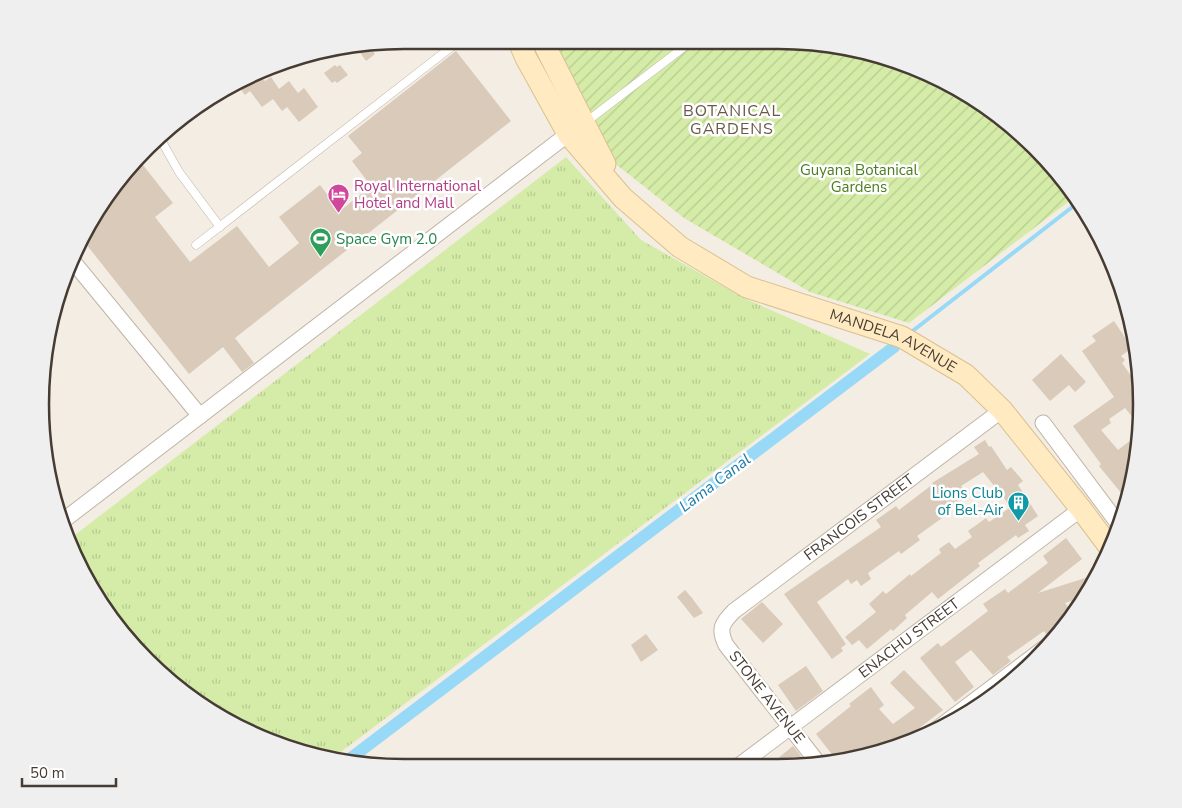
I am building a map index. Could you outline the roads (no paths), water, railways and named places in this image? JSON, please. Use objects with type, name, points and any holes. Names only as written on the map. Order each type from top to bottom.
[{"type":"main road","name":"MANDELA AVENUE","points":[[522,49],[526,58],[623,198],[680,248],[747,287],[908,339],[972,379],[1002,410],[1082,509],[1105,541]]},
{"type":"main road","name":"MANDELA AVENUE","points":[[546,49],[576,129]]},
{"type":"street","points":[[68,517],[576,129]]},
{"type":"street","points":[[77,266],[200,416]]},
{"type":"street","name":"FRANCOIS STREET","points":[[721,628],[734,611],[1002,410]]},
{"type":"street","points":[[1042,423],[1114,518]]},
{"type":"street","name":"ENACHU STREET","points":[[748,759],[1082,509]]},
{"type":"street","name":"STONE AVENUE","points":[[721,628],[726,645],[813,757]]},
{"type":"lane","points":[[196,245],[449,49]]},
{"type":"lane","points":[[576,129],[681,49]]},
{"type":"lane","points":[[163,144],[179,172],[220,227]]},
{"type":"waterway","name":"Lama Canal","points":[[910,333],[1073,207]]},
{"type":"waterway","name":"Lama Canal","points":[[354,755],[894,347]]},
{"type":"place","name":"Royal International Hotel and Mall","points":[[338,214]]},
{"type":"place","name":"Space Gym 2.0","points":[[320,258]]},
{"type":"place","name":"Lions Club of Bel-Air","points":[[1019,521]]},
{"type":"district","name":"BOTANICAL GARDENS","points":[[732,120]]},
{"type":"park label","name":"Guyana Botanical Gardens","points":[[859,178]]}]
